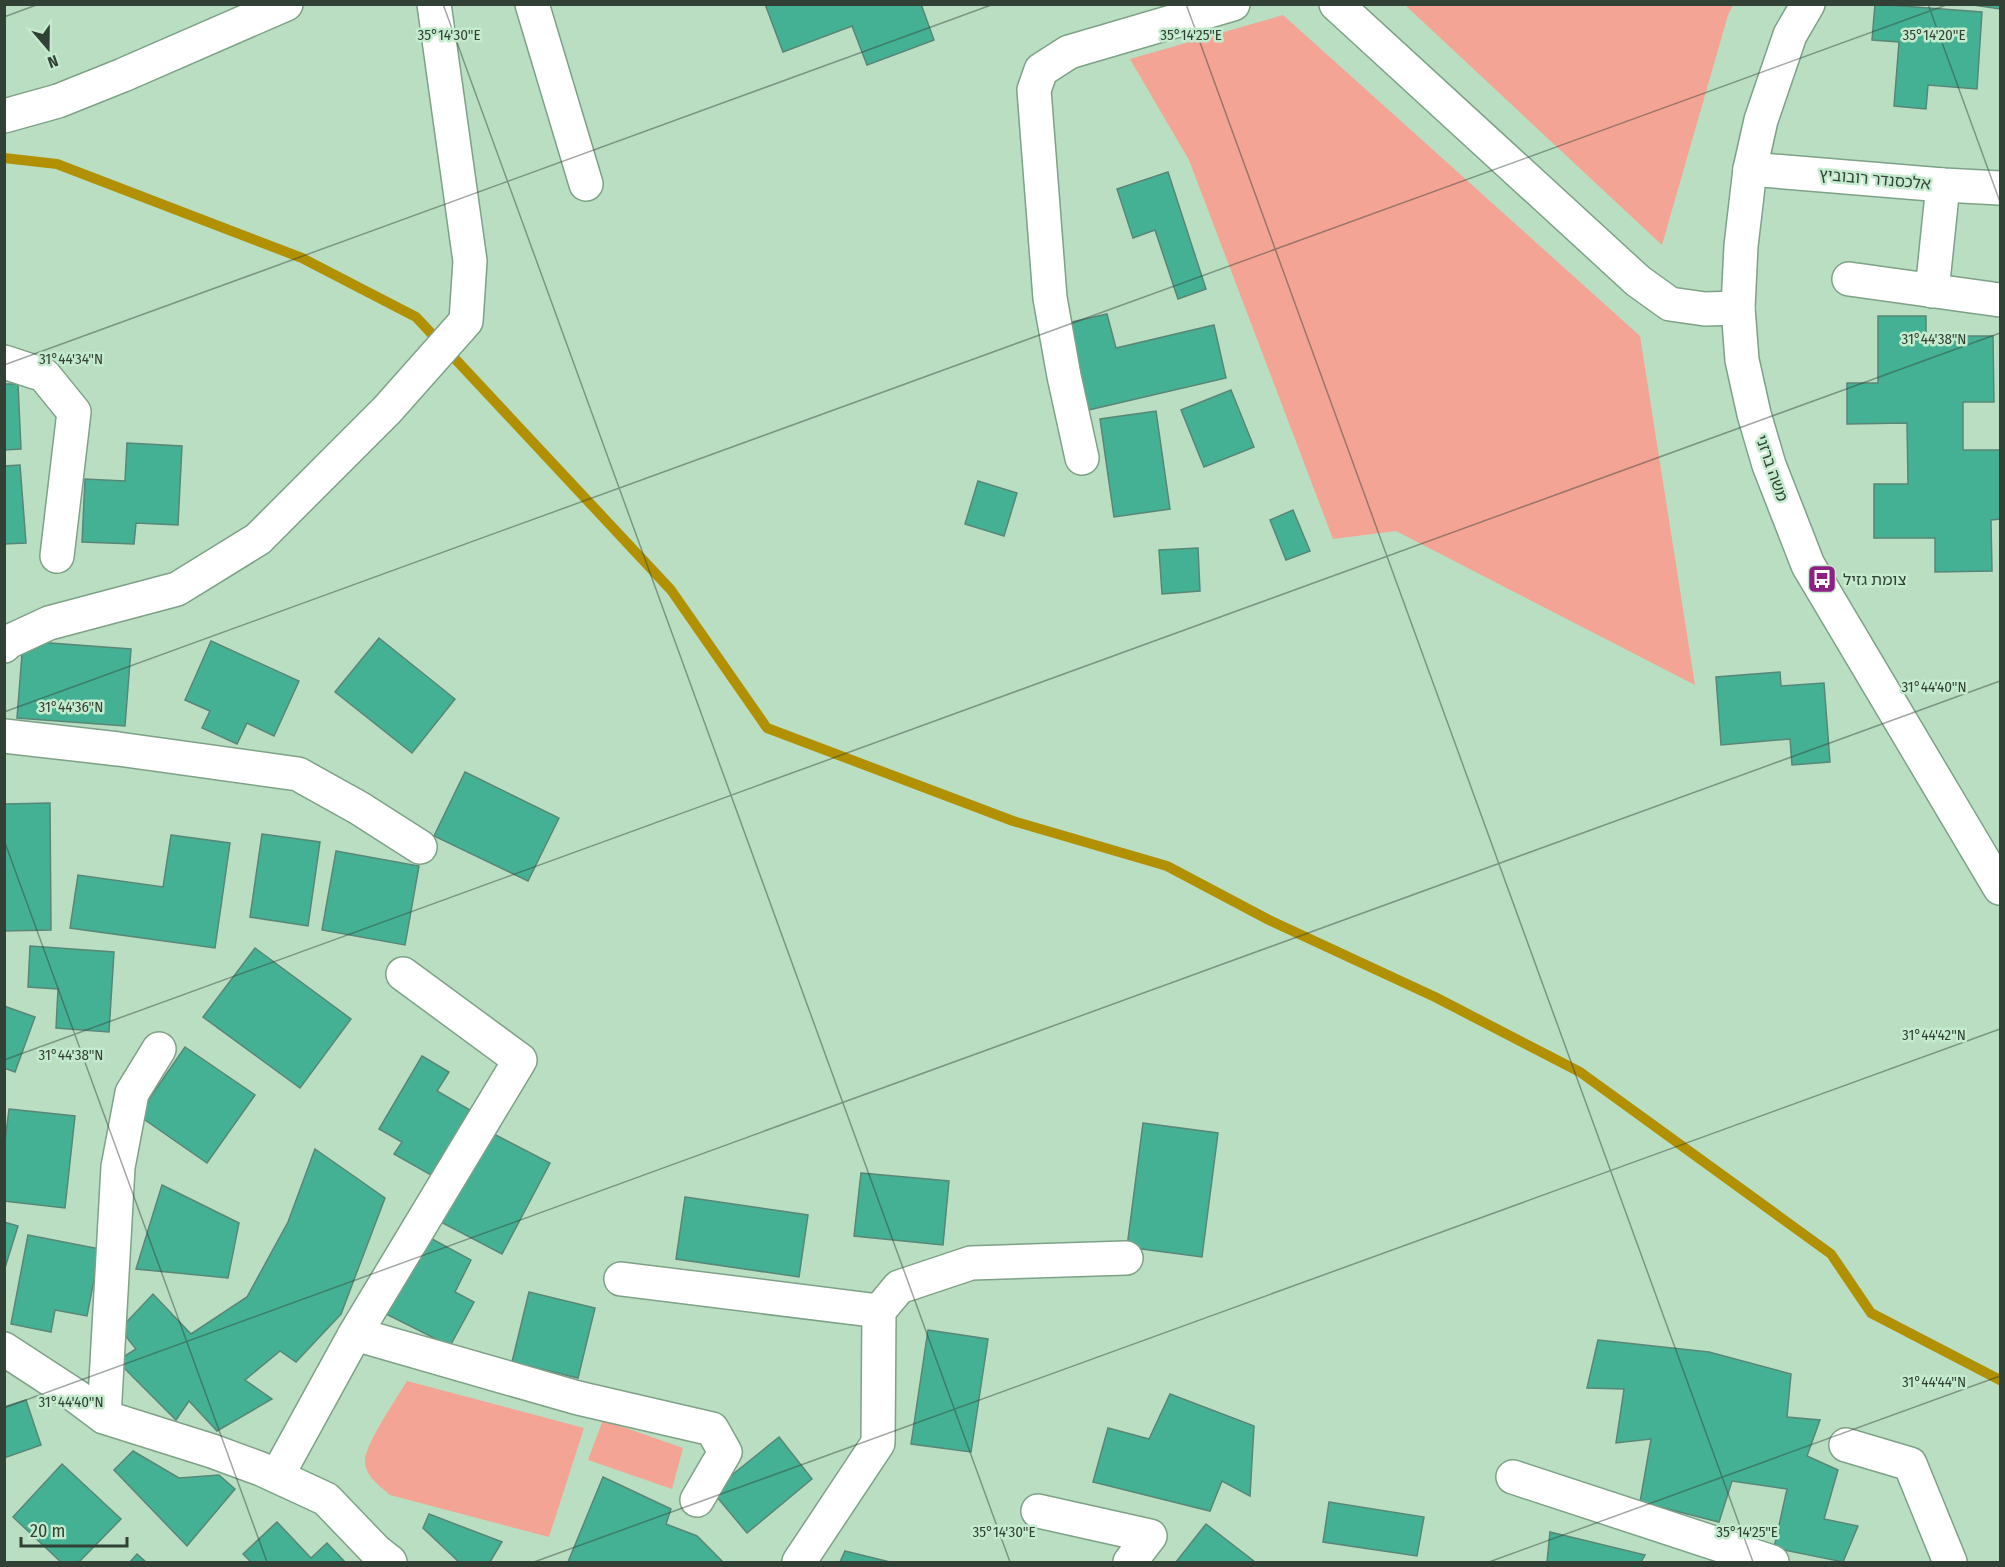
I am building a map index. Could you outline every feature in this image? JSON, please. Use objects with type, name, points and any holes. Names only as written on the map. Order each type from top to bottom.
[{"type":"street","points":[[4,116],[58,101],[286,4]]},
{"type":"street","points":[[4,646],[49,623],[177,589],[258,539],[387,410],[466,321],[470,261],[434,4]]},
{"type":"street","points":[[532,4],[586,184]]},
{"type":"street","points":[[1082,458],[1050,298],[1034,90],[1041,70],[1069,52],[1233,4]]},
{"type":"street","points":[[1336,4],[1638,281],[1670,304],[1705,309],[1738,308]]},
{"type":"street","name":"משה ברזני","points":[[1808,4],[1790,35],[1761,120],[1750,169],[1741,246],[1738,308],[1742,360],[1754,414],[1769,465],[1808,565],[2001,888]]},
{"type":"street","name":"אלכסנדר רובוביץ","points":[[1750,169],[2001,188]]},
{"type":"street","points":[[1932,291],[1943,185]]},
{"type":"street","points":[[1849,279],[2001,300]]},
{"type":"street","points":[[4,362],[44,375],[74,412],[57,556]]},
{"type":"street","points":[[4,736],[298,774],[359,808],[420,847]]},
{"type":"street","points":[[277,1476],[355,1334],[520,1060],[403,974]]},
{"type":"street","points":[[104,1417],[118,1167],[132,1093],[159,1050]]},
{"type":"street","points":[[799,1563],[878,1443],[879,1311],[899,1287],[970,1263],[1126,1258]]},
{"type":"street","points":[[621,1279],[879,1311]]},
{"type":"street","points":[[355,1334],[578,1398],[712,1429],[725,1452],[697,1500]]},
{"type":"street","points":[[4,1349],[104,1417],[212,1451],[277,1476],[326,1499],[390,1563]]},
{"type":"street","points":[[1846,1445],[1910,1464],[1950,1563]]},
{"type":"street","points":[[1513,1477],[1772,1563]]},
{"type":"street","points":[[1038,1511],[1150,1536],[1130,1563]]},
{"type":"shaded area","points":[[1405,5],[1733,5],[1728,15],[1662,245]]},
{"type":"shaded area","points":[[1283,15],[1640,336],[1695,685],[1396,531],[1333,539],[1189,160],[1130,59]]},
{"type":"shaded area","points":[[407,1381],[584,1428],[549,1537],[390,1495],[374,1480],[366,1466],[366,1453]]},
{"type":"shaded area","points":[[603,1420],[683,1448],[672,1489],[588,1460]]},
{"type":"building","points":[[765,4],[921,4],[934,40],[867,65],[852,26],[783,52]]},
{"type":"building","points":[[1875,4],[1982,12],[1977,89],[1928,85],[1926,109],[1894,106],[1899,42],[1872,40]]},
{"type":"building","points":[[1966,4],[2000,4],[2000,9]]},
{"type":"building","points":[[1168,172],[1206,289],[1178,299],[1155,230],[1133,238],[1117,189]]},
{"type":"building","points":[[1107,314],[1116,348],[1214,325],[1226,378],[1084,411],[1063,324]]},
{"type":"building","points":[[1878,316],[1926,316],[1926,336],[1993,336],[1994,402],[1963,402],[1963,450],[2000,450],[2000,519],[1991,520],[1992,571],[1935,572],[1935,538],[1874,538],[1874,484],[1908,484],[1907,423],[1847,424],[1847,383],[1878,383]]},
{"type":"building","points":[[4,384],[18,384],[21,449],[4,450]]},
{"type":"building","points":[[1231,390],[1254,447],[1204,467],[1181,410]]},
{"type":"building","points":[[1156,411],[1170,509],[1114,517],[1100,419]]},
{"type":"building","points":[[127,443],[182,446],[178,525],[136,523],[134,544],[82,542],[85,479],[125,481]]},
{"type":"building","points":[[20,465],[26,543],[4,544],[4,466]]},
{"type":"building","points":[[978,481],[1017,493],[1004,536],[965,524]]},
{"type":"building","points":[[1293,510],[1310,551],[1286,560],[1270,520]]},
{"type":"building","points":[[1198,548],[1200,591],[1162,594],[1159,550]]},
{"type":"building","points":[[379,638],[455,699],[412,753],[335,692]]},
{"type":"building","points":[[23,641],[131,649],[125,726],[17,718]]},
{"type":"building","points":[[211,641],[299,681],[274,736],[247,723],[237,744],[202,728],[210,711],[185,700]]},
{"type":"building","points":[[1780,672],[1781,686],[1824,683],[1830,762],[1792,765],[1790,739],[1721,745],[1716,677]]},
{"type":"building","points":[[465,772],[559,818],[528,881],[434,836]]},
{"type":"building","points":[[50,803],[51,930],[4,931],[4,804]]},
{"type":"building","points":[[262,834],[320,842],[308,926],[250,917]]},
{"type":"building","points":[[171,835],[230,843],[215,948],[70,928],[78,875],[163,887]]},
{"type":"building","points":[[336,851],[419,866],[405,945],[322,930]]},
{"type":"building","points":[[30,946],[114,952],[109,1032],[56,1028],[58,989],[28,987]]},
{"type":"building","points":[[255,948],[351,1019],[300,1088],[203,1017]]},
{"type":"building","points":[[4,1006],[35,1017],[15,1072],[4,1068]]},
{"type":"building","points":[[185,1047],[255,1095],[207,1163],[138,1115]]},
{"type":"building","points":[[422,1056],[449,1072],[437,1091],[470,1110],[431,1175],[394,1154],[402,1142],[379,1129]]},
{"type":"building","points":[[9,1109],[75,1116],[65,1208],[4,1201],[4,1150]]},
{"type":"building","points":[[1143,1123],[1218,1133],[1202,1257],[1127,1247]]},
{"type":"building","points":[[482,1128],[550,1163],[502,1254],[435,1219]]},
{"type":"building","points":[[315,1149],[385,1198],[341,1314],[296,1362],[280,1351],[245,1380],[272,1399],[217,1431],[189,1401],[176,1420],[117,1361],[136,1349],[120,1329],[153,1294],[191,1334],[247,1297],[288,1222]]},
{"type":"building","points":[[861,1173],[949,1181],[943,1245],[854,1236]]},
{"type":"building","points":[[162,1185],[239,1223],[228,1278],[136,1269]]},
{"type":"building","points":[[685,1197],[808,1215],[799,1277],[676,1259]]},
{"type":"building","points":[[4,1222],[18,1226],[4,1271]]},
{"type":"building","points":[[421,1233],[471,1260],[455,1292],[474,1302],[450,1346],[380,1311]]},
{"type":"building","points":[[28,1235],[100,1249],[87,1316],[55,1310],[51,1332],[11,1324]]},
{"type":"building","points":[[529,1292],[595,1308],[578,1378],[512,1362]]},
{"type":"building","points":[[928,1330],[988,1339],[971,1452],[911,1444]]},
{"type":"building","points":[[1598,1340],[1709,1352],[1791,1374],[1787,1417],[1820,1420],[1807,1456],[1838,1470],[1824,1519],[1858,1526],[1843,1562],[1774,1548],[1787,1489],[1732,1481],[1719,1522],[1640,1502],[1651,1439],[1616,1443],[1624,1389],[1587,1388]]},
{"type":"building","points":[[1170,1394],[1254,1426],[1250,1496],[1222,1481],[1210,1511],[1093,1482],[1108,1428],[1149,1439]]},
{"type":"building","points":[[26,1400],[41,1445],[4,1458],[4,1407]]},
{"type":"building","points":[[779,1437],[812,1479],[747,1533],[712,1491]]},
{"type":"building","points":[[133,1451],[179,1478],[219,1475],[235,1489],[187,1546],[114,1470]]},
{"type":"building","points":[[62,1464],[121,1519],[79,1562],[61,1562],[13,1517]]},
{"type":"building","points":[[603,1477],[671,1509],[666,1524],[697,1536],[723,1562],[568,1562]]},
{"type":"building","points":[[1329,1502],[1424,1517],[1417,1556],[1323,1542]]},
{"type":"building","points":[[429,1514],[502,1542],[490,1562],[459,1562],[423,1528]]},
{"type":"building","points":[[277,1522],[311,1558],[327,1543],[345,1562],[251,1562],[243,1554]]},
{"type":"building","points":[[1206,1524],[1255,1562],[1176,1562]]},
{"type":"building","points":[[1550,1532],[1645,1555],[1641,1562],[1547,1562]]},
{"type":"building","points":[[845,1551],[890,1562],[840,1562]]},
{"type":"building","points":[[137,1554],[146,1562],[130,1562]]},
{"type":"waterway","points":[[4,158],[57,164],[302,258],[416,317],[671,590],[767,728],[1013,821],[1167,866],[1269,920],[1435,997],[1580,1072],[1831,1254],[1871,1313],[2000,1380]]},
{"type":"place","name":"צומת גזיל","points":[[1822,579]]}]
